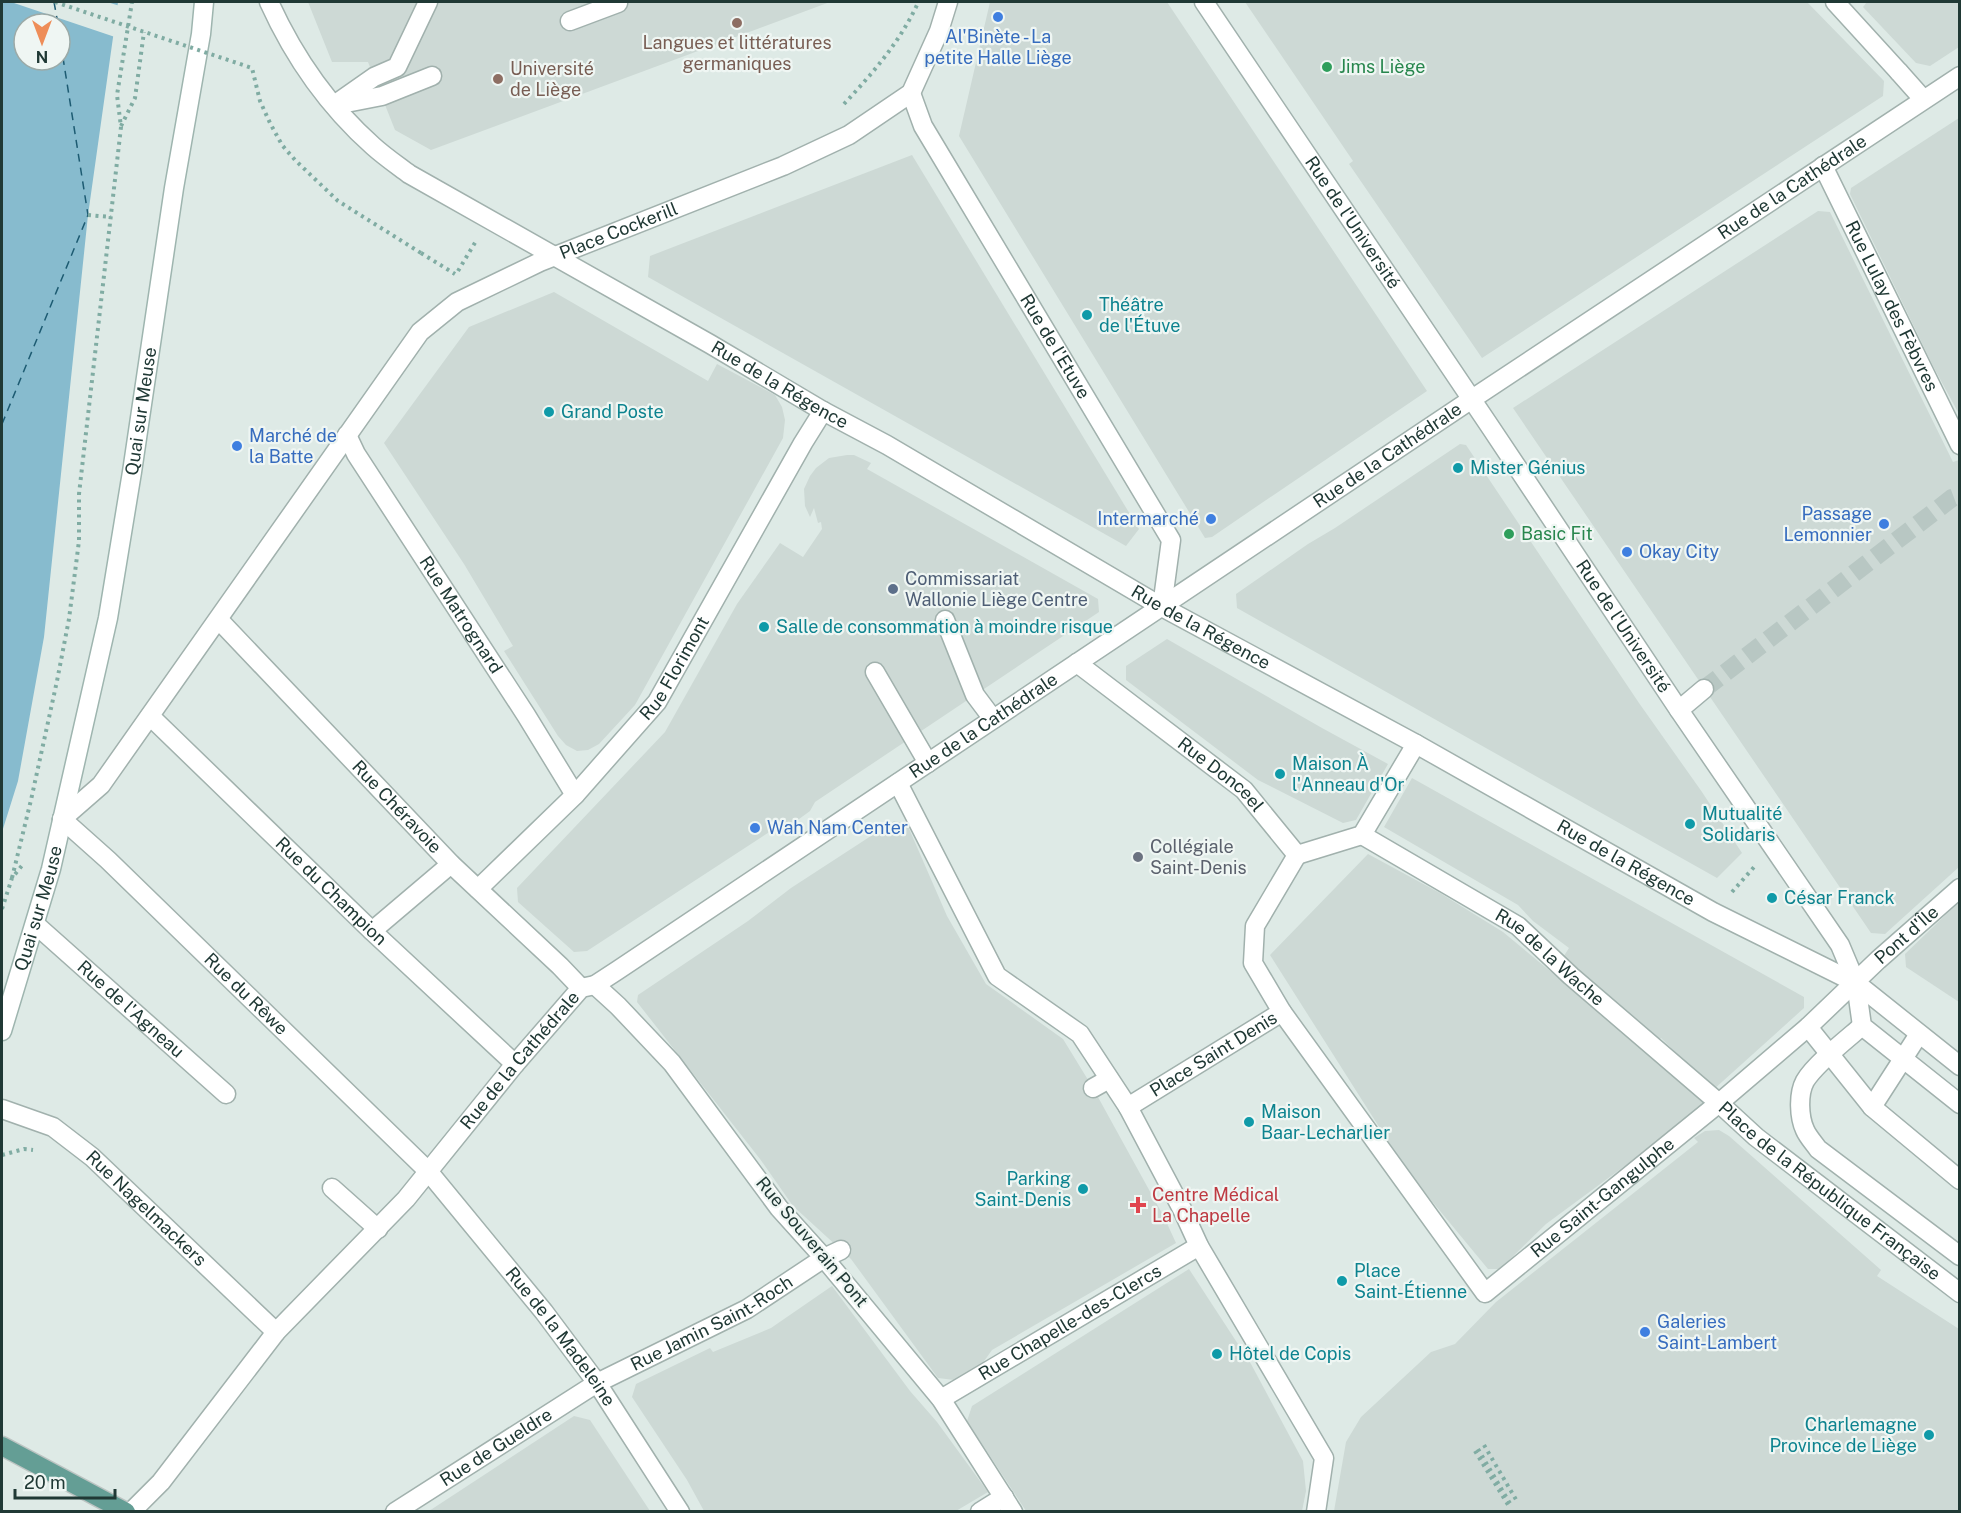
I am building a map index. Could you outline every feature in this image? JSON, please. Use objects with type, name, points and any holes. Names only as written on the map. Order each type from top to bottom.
[{"type":"main road","points":[[2,1446],[126,1512]]},
{"type":"street","name":"Quai sur Meuse","points":[[2,1031],[51,869],[98,668],[120,548],[174,188],[201,34],[204,2]]},
{"type":"street","name":"Place Cockerill","points":[[268,2],[294,51],[334,105],[372,145],[409,174],[554,256],[783,166],[849,135],[911,93]]},
{"type":"street","points":[[334,105],[374,77],[398,67],[428,2]]},
{"type":"street","points":[[911,93],[939,31],[948,2]]},
{"type":"street","name":"Rue de l'Université","points":[[1204,2],[1679,710],[1840,945],[1856,983]]},
{"type":"street","points":[[570,21],[618,3]]},
{"type":"street","points":[[1842,4],[1923,99]]},
{"type":"street","points":[[334,105],[382,96],[432,76]]},
{"type":"street","name":"Rue de la Cathédrale","points":[[131,1512],[161,1482],[276,1332],[406,1199],[515,1064],[588,986],[898,783],[1959,76]]},
{"type":"street","name":"Rue de l'Etuve","points":[[911,93],[923,126],[1171,540],[1162,607]]},
{"type":"street","name":"Rue Lulay des Fèbvres","points":[[1823,166],[1959,446]]},
{"type":"street","points":[[62,819],[101,785],[420,332],[457,302],[554,256]]},
{"type":"street","name":"Rue de la Régence","points":[[554,256],[897,451],[1162,607],[1416,744],[1713,912],[1856,983]]},
{"type":"street","name":"Rue Florimont","points":[[478,889],[575,795],[657,702],[823,411]]},
{"type":"street","name":"Rue Matrognard","points":[[347,435],[356,454],[526,715],[575,795]]},
{"type":"street","name":"Rue Chéravoie","points":[[219,620],[451,864],[560,966],[588,986]]},
{"type":"street","points":[[945,620],[975,695],[993,719]]},
{"type":"street","name":"Rue Donceel","points":[[1077,663],[1244,790],[1297,855]]},
{"type":"street","points":[[875,672],[928,763]]},
{"type":"street","points":[[1679,710],[1704,689]]},
{"type":"street","name":"Rue du Champion","points":[[150,716],[372,931],[515,1064]]},
{"type":"street","points":[[1297,855],[1362,835],[1416,744]]},
{"type":"street","name":"Place Saint Denis","points":[[898,783],[997,976],[1080,1034],[1128,1107],[1282,1012],[1253,963],[1255,926],[1297,855]]},
{"type":"street","name":"Rue du Rêwe","points":[[62,819],[108,860],[428,1171]]},
{"type":"street","name":"Rue de la Wache","points":[[1362,835],[1518,926],[1719,1103]]},
{"type":"street","points":[[372,931],[451,864]]},
{"type":"street","name":"Pont d'Île","points":[[1856,983],[1878,960],[1959,888]]},
{"type":"street","name":"Rue de l'Agneau","points":[[35,924],[226,1094]]},
{"type":"street","points":[[1856,983],[1862,1026],[1959,1104]]},
{"type":"street","points":[[1856,983],[1959,1066]]},
{"type":"street","name":"Place de la République Française","points":[[1856,983],[1719,1103],[1756,1137],[1959,1293]]},
{"type":"street","name":"Rue Souverain Pont","points":[[588,986],[618,1006],[672,1063],[779,1208],[833,1254],[941,1399],[1009,1504]]},
{"type":"street","name":"Rue Saint-Gangulphe","points":[[1282,1012],[1485,1293],[1719,1103]]},
{"type":"street","points":[[1862,1026],[1831,1053],[1806,1081],[1801,1094],[1800,1111],[1805,1130],[1818,1149],[1959,1256]]},
{"type":"street","points":[[1808,1027],[1872,1107],[1959,1180]]},
{"type":"street","points":[[1872,1107],[1919,1034]]},
{"type":"street","points":[[1093,1089],[1109,1079]]},
{"type":"street","points":[[1128,1107],[1182,1209],[1198,1246],[1324,1458],[1316,1512]]},
{"type":"street","name":"Rue Nagelmackers","points":[[2,1109],[43,1122],[61,1132],[92,1157],[276,1332]]},
{"type":"street","name":"Rue de la Madeleine","points":[[428,1171],[544,1312],[597,1383],[680,1512]]},
{"type":"street","points":[[332,1188],[378,1229]]},
{"type":"street","name":"Rue Chapelle-des-Clercs","points":[[941,1399],[1198,1246]]},
{"type":"street","name":"Rue Jamin Saint-Roch","points":[[597,1383],[747,1309],[833,1254]]},
{"type":"street","name":"Rue de Gueldre","points":[[395,1512],[597,1383]]},
{"type":"street","points":[[980,1512],[1009,1504]]},
{"type":"path","points":[[55,2],[252,68],[260,101],[270,123],[282,145],[295,160],[338,201],[456,274]]},
{"type":"path","points":[[12,878],[34,789],[69,619],[79,541],[79,494],[121,127],[117,95],[132,2]]},
{"type":"path","points":[[842,106],[884,58],[909,22],[919,2]]},
{"type":"path","points":[[121,127],[135,98],[144,32]]},
{"type":"path","points":[[88,215],[111,217]]},
{"type":"path","points":[[1713,912],[1774,846]]},
{"type":"path","points":[[1485,1445],[1519,1502]]},
{"type":"path","points":[[1476,1450],[1511,1507]]},
{"type":"shaded area","name":"Université de Liège","points":[[308,2],[830,2],[431,150],[395,130],[368,62],[332,62]]},
{"type":"shaded area","points":[[990,2],[1167,2],[1427,391],[1212,537],[1205,538],[959,136]]},
{"type":"shaded area","points":[[1245,2],[1807,2],[1884,81],[1883,96],[1482,358],[1349,164],[1353,161]]},
{"type":"shaded area","points":[[1867,2],[1959,2],[1959,47],[1930,66],[1916,63],[1863,7]]},
{"type":"shaded area","points":[[1959,118],[1959,414],[1933,366],[1850,194],[1851,188]]},
{"type":"shaded area","points":[[912,155],[1139,529],[1126,546],[648,277],[650,256]]},
{"type":"shaded area","points":[[1818,211],[1830,212],[1953,462],[1959,460],[1959,867],[1885,934],[1871,933],[1513,408]]},
{"type":"shaded area","points":[[554,292],[708,381],[717,364],[775,395],[782,407],[785,420],[783,438],[635,705],[599,744],[588,750],[577,751],[566,745],[558,736],[504,651],[513,646],[464,564],[384,443],[469,327]]},
{"type":"shaded area","points":[[1460,444],[1466,445],[1742,853],[1717,878],[1237,608],[1236,594]]},
{"type":"shaded area","points":[[854,455],[871,463],[867,469],[1098,599],[1099,612],[815,802],[810,811],[795,822],[777,827],[587,951],[574,952],[518,902],[517,888],[665,732],[737,604],[780,543],[803,557],[822,529],[814,508],[810,517],[805,506],[804,489],[816,468],[829,458]]},
{"type":"shaded area","points":[[1167,639],[1388,764],[1356,820],[1343,823],[1258,780],[1126,680],[1126,666]]},
{"type":"shaded area","points":[[1412,778],[1804,997],[1804,1008],[1713,1090],[1661,1038],[1659,1040],[1638,1020],[1562,959],[1569,948],[1533,921],[1518,905],[1384,827]]},
{"type":"shaded area","points":[[894,821],[907,824],[947,916],[986,984],[1063,1039],[1093,1088],[1176,1243],[992,1350],[982,1364],[954,1380],[938,1378],[851,1259],[793,1206],[760,1159],[637,1002],[638,995],[748,921],[791,888]]},
{"type":"shaded area","points":[[1368,854],[1440,893],[1503,932],[1683,1081],[1706,1106],[1546,1224],[1500,1269],[1488,1269],[1407,1171],[1270,955]]},
{"type":"shaded area","points":[[1959,902],[1959,1002],[1906,967],[1905,954]]},
{"type":"shaded area","name":"Galeries Saint-Lambert","points":[[1719,1130],[1729,1136],[1881,1270],[1877,1276],[1959,1329],[1959,1511],[1334,1511],[1346,1442],[1361,1417],[1431,1352],[1455,1344],[1496,1302],[1698,1142],[1694,1138],[1705,1131]]},
{"type":"shaded area","points":[[1189,1269],[1251,1364],[1303,1461],[1306,1491],[1302,1511],[1026,1511],[967,1421],[972,1406]]},
{"type":"shaded area","points":[[832,1286],[988,1492],[956,1511],[704,1511],[687,1480],[632,1397],[636,1384],[710,1348],[713,1352],[771,1328]]},
{"type":"shaded area","points":[[574,1416],[590,1420],[650,1511],[429,1511]]},
{"type":"water","points":[[2,2],[118,2],[88,215],[44,637],[18,781],[2,832]]},
{"type":"pier","points":[[11,2],[107,2],[120,6],[115,37],[72,23],[72,12],[41,12]]},
{"type":"ferry route","points":[[54,2],[56,12]]},
{"type":"ferry route","points":[[2,424],[88,215],[65,72]]},
{"type":"tunnel","points":[[1704,689],[1952,498],[1960,495]]},
{"type":"place","name":"Al'Binète - La petite Halle Liège","points":[[998,17]]},
{"type":"place","name":"Langues et littératures germaniques","points":[[737,23]]},
{"type":"place","name":"Jims Liège","points":[[1327,67]]},
{"type":"place","name":"Université de Liège","points":[[498,79]]},
{"type":"place","name":"Théâtre de l'Étuve","points":[[1087,315]]},
{"type":"place","name":"Grand Poste","points":[[549,412]]},
{"type":"place","name":"Marché de la Batte","points":[[237,446]]},
{"type":"place","name":"Mister Génius","points":[[1458,468]]},
{"type":"place","name":"Intermarché","points":[[1211,519]]},
{"type":"place","name":"Passage Lemonnier","points":[[1884,524]]},
{"type":"place","name":"Basic Fit","points":[[1509,534]]},
{"type":"place","name":"Okay City","points":[[1627,552]]},
{"type":"place","name":"Commissariat Wallonie Liège Centre","points":[[893,589]]},
{"type":"place","name":"Salle de consommation à moindre risque","points":[[764,627]]},
{"type":"place","name":"Maison À l'Anneau d'Or","points":[[1280,774]]},
{"type":"place","name":"Mutualité Solidaris","points":[[1690,824]]},
{"type":"place","name":"Wah Nam Center","points":[[755,828]]},
{"type":"place","name":"Collégiale Saint-Denis","points":[[1138,857]]},
{"type":"place","name":"César Franck","points":[[1772,898]]},
{"type":"place","name":"Maison Baar-Lecharlier","points":[[1249,1122]]},
{"type":"place","name":"Parking Saint-Denis","points":[[1083,1189]]},
{"type":"place","name":"Centre Médical La Chapelle","points":[[1138,1205]]},
{"type":"place","name":"Place Saint-Étienne","points":[[1342,1281]]},
{"type":"place","name":"Galeries Saint-Lambert","points":[[1645,1332]]},
{"type":"place","name":"Hôtel de Copis","points":[[1217,1354]]},
{"type":"place","name":"Charlemagne Province de Liège","points":[[1929,1435]]}]
